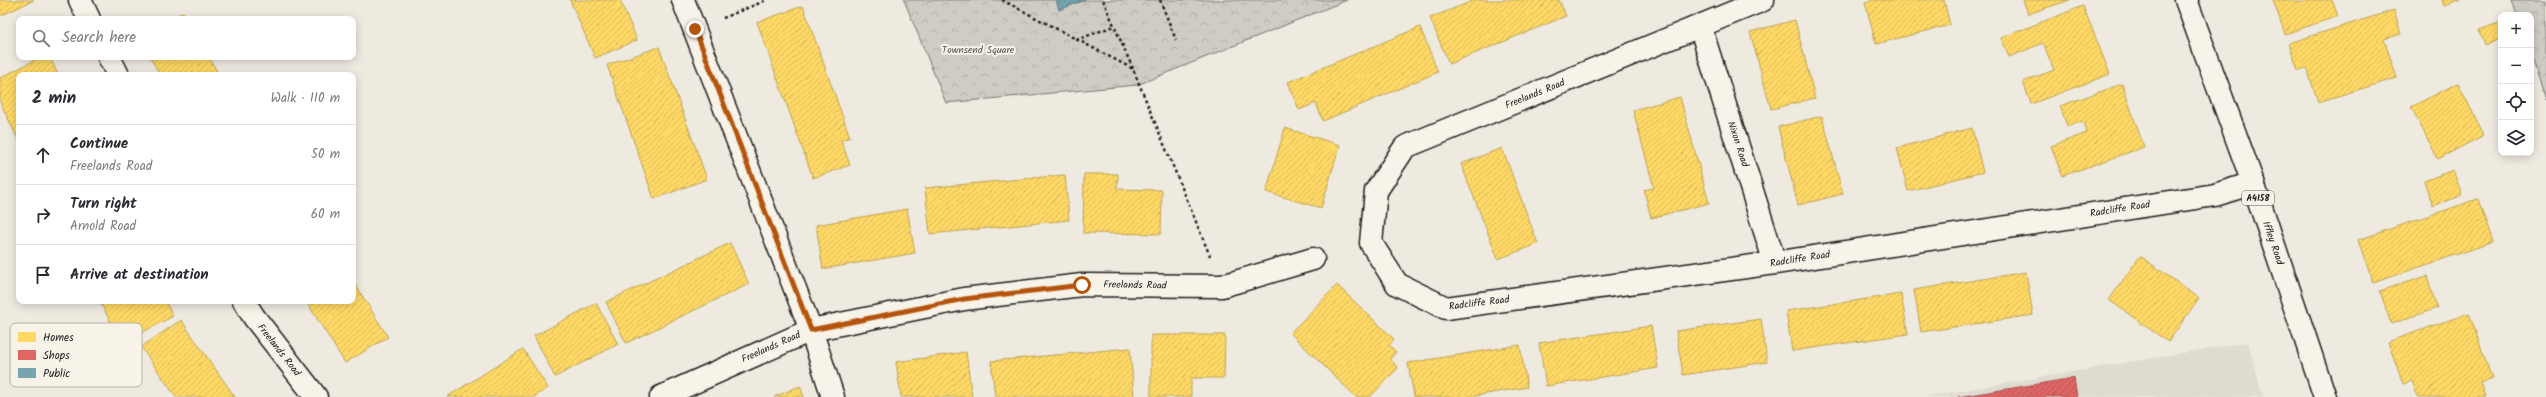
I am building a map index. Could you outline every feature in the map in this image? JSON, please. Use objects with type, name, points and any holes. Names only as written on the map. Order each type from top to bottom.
[{"type":"street","points":[[80,0],[88,16]]},
{"type":"street","points":[[683,0],[811,330],[833,397]]},
{"type":"street","name":"Freelands Road","points":[[1371,244],[1376,191],[1405,147],[1763,0]]},
{"type":"street","name":"Iffley Road","points":[[2186,0],[2253,183],[2324,397]]},
{"type":"street","name":"Nixon Road","points":[[1700,26],[1775,263]]},
{"type":"street","points":[[110,60],[116,72]]},
{"type":"street","name":"Radcliffe Road","points":[[1371,244],[1397,284],[1446,308],[1775,263],[2215,195],[2253,183]]},
{"type":"street","name":"Freelands Road","points":[[661,397],[811,330],[964,299],[1082,285],[1222,286],[1313,259]]},
{"type":"street","name":"Freelands Road","points":[[246,304],[254,317],[316,397]]},
{"type":"path","points":[[695,29],[767,0]]},
{"type":"path","points":[[1002,0],[1133,69]]},
{"type":"path","points":[[1103,0],[1222,286]]},
{"type":"path","points":[[1160,0],[1176,40]]},
{"type":"path","points":[[1076,40],[1114,26]]},
{"type":"shaded area","points":[[2248,342],[2263,397],[1924,397]]},
{"type":"green space","name":"Townsend Square","points":[[904,0],[1056,0],[1060,9],[1085,0],[1347,0],[1137,85],[946,103]]},
{"type":"green space","points":[[2512,0],[2546,0],[2546,100],[2534,64],[2534,12],[2516,12]]},
{"type":"building: Homes","points":[[0,0],[34,0],[0,16]]},
{"type":"building: Homes","points":[[570,0],[620,0],[637,40],[595,58]]},
{"type":"building: Homes","points":[[1475,0],[1559,0],[1566,16],[1449,64],[1430,18]]},
{"type":"building: Homes","points":[[1873,0],[1944,0],[1950,25],[1876,44],[1865,2]]},
{"type":"building: Homes","points":[[2023,0],[2070,0],[2028,14]]},
{"type":"building: Homes","points":[[2273,0],[2332,0],[2338,16],[2285,34]]},
{"type":"building: Homes","points":[[2442,0],[2461,0],[2444,6]]},
{"type":"building: Homes","points":[[803,6],[850,137],[841,140],[850,165],[813,178],[757,22]]},
{"type":"building: Homes","points":[[2083,6],[2110,74],[2031,104],[2023,82],[2054,70],[2043,43],[2009,57],[2001,38]]},
{"type":"building: Homes","points":[[2394,10],[2401,34],[2384,39],[2397,78],[2318,102],[2307,68],[2298,71],[2289,43]]},
{"type":"building: Homes","points":[[183,12],[185,16],[176,16]]},
{"type":"building: Homes","points":[[1795,20],[1815,98],[1771,109],[1750,32]]},
{"type":"building: Homes","points":[[2498,23],[2498,40],[2485,45],[2480,30]]},
{"type":"building: Homes","points":[[1420,27],[1438,72],[1323,121],[1316,103],[1299,110],[1288,82]]},
{"type":"building: Homes","points":[[659,47],[707,179],[654,199],[607,65]]},
{"type":"building: Homes","points":[[35,60],[51,60],[57,72],[16,72],[16,135],[0,102],[0,78]]},
{"type":"building: Homes","points":[[152,60],[211,60],[217,72],[158,72]]},
{"type":"building: Homes","points":[[2458,83],[2484,135],[2438,159],[2411,107]]},
{"type":"building: Homes","points":[[2122,84],[2144,147],[2062,176],[2051,146],[2087,133],[2082,121],[2067,126],[2060,106]]},
{"type":"building: Homes","points":[[1680,97],[1709,203],[1651,218],[1644,190],[1654,188],[1633,110]]},
{"type":"building: Homes","points":[[1822,116],[1843,194],[1798,205],[1778,127]]},
{"type":"building: Homes","points":[[1285,128],[1340,145],[1321,208],[1266,192]]},
{"type":"building: Homes","points":[[1972,128],[1983,172],[1908,191],[1897,148]]},
{"type":"building: Homes","points":[[1502,148],[1538,244],[1498,259],[1461,164]]},
{"type":"building: Homes","points":[[2453,170],[2462,195],[2433,206],[2424,181]]},
{"type":"building: Homes","points":[[1084,174],[1118,174],[1117,189],[1162,190],[1161,234],[1083,233]]},
{"type":"building: Homes","points":[[1065,175],[1069,220],[930,234],[925,188]]},
{"type":"building: Homes","points":[[2478,199],[2493,242],[2373,283],[2358,240]]},
{"type":"building: Homes","points":[[907,209],[915,253],[823,269],[816,225]]},
{"type":"building: Homes","points":[[730,243],[749,284],[626,343],[606,302]]},
{"type":"building: Homes","points":[[2140,256],[2199,298],[2168,342],[2109,300]]},
{"type":"building: Homes","points":[[2026,272],[2033,315],[1921,332],[1914,290]]},
{"type":"building: Homes","points":[[2427,276],[2437,308],[2391,324],[2380,291]]},
{"type":"building: Homes","points":[[1337,285],[1394,339],[1389,345],[1396,352],[1390,359],[1398,368],[1370,397],[1356,397],[1290,333]]},
{"type":"building: Homes","points":[[356,286],[388,337],[345,363],[308,304],[356,304]]},
{"type":"building: Homes","points":[[1901,294],[1908,334],[1792,351],[1786,311]]},
{"type":"building: Homes","points":[[596,303],[618,344],[555,377],[534,336]]},
{"type":"building: Homes","points":[[101,304],[167,304],[173,316],[142,333],[142,323],[112,323]]},
{"type":"building: Homes","points":[[2469,313],[2492,379],[2481,383],[2486,397],[2418,397],[2412,381],[2403,384],[2388,342]]},
{"type":"building: Homes","points":[[1761,319],[1767,362],[1683,375],[1676,331]]},
{"type":"building: Homes","points":[[181,320],[235,397],[176,397],[142,346]]},
{"type":"building: Homes","points":[[1651,326],[1658,368],[1546,386],[1539,343]]},
{"type":"building: Homes","points":[[1151,335],[1225,335],[1224,378],[1191,378],[1191,397],[1151,397]]},
{"type":"building: Homes","points":[[1520,345],[1527,387],[1468,397],[1414,397],[1408,363]]},
{"type":"building: Homes","points":[[1130,348],[1134,397],[995,397],[991,361]]},
{"type":"building: Homes","points":[[523,349],[548,388],[534,397],[447,397]]},
{"type":"building: Homes","points":[[966,352],[972,397],[901,397],[896,362]]},
{"type":"building: Homes","points":[[800,386],[804,397],[774,397]]},
{"type":"building: Shops","points":[[2074,378],[2077,397],[1958,397]]},
{"type":"building: Public","points":[[1056,0],[1085,0],[1059,10]]},
{"type":"route","points":[[695,29],[811,330],[964,299],[1082,285]]}]
